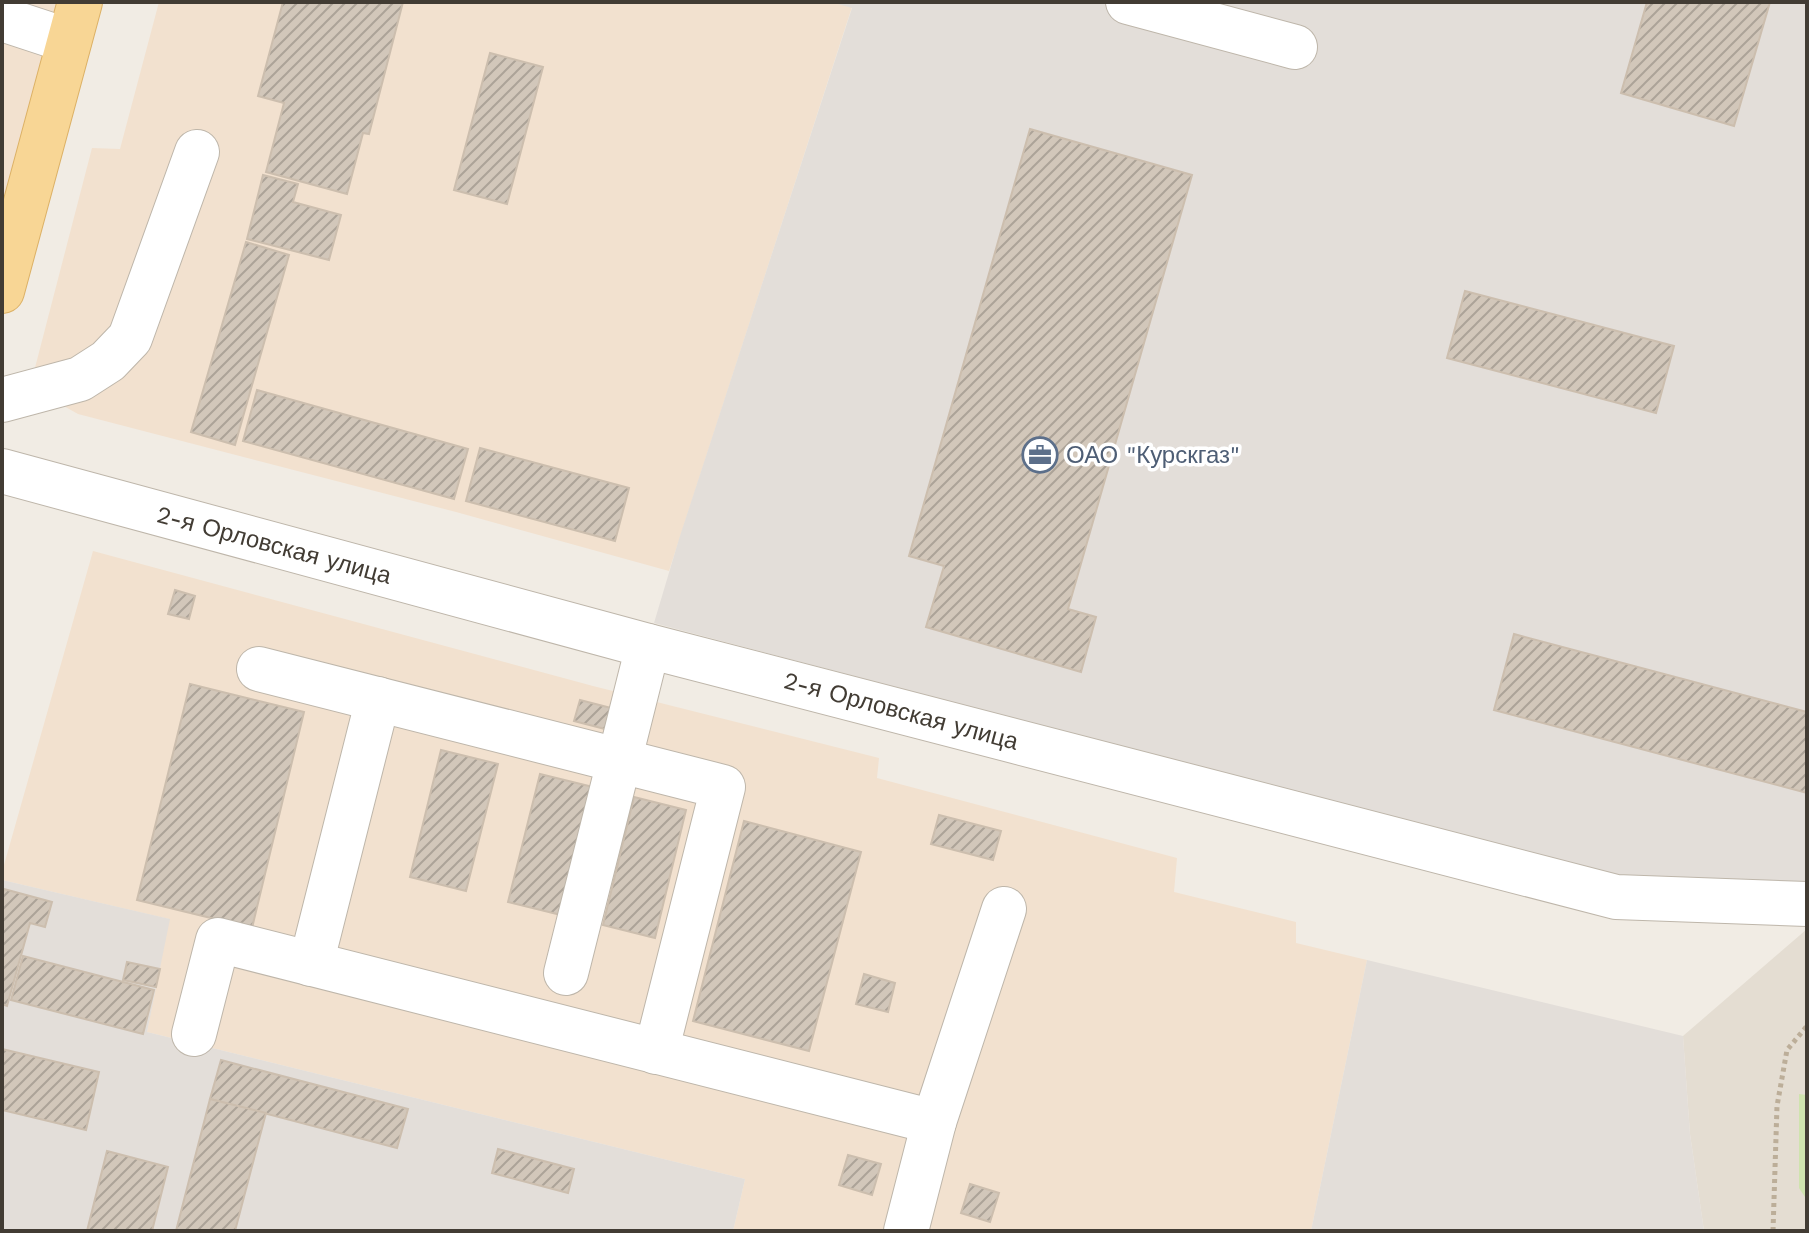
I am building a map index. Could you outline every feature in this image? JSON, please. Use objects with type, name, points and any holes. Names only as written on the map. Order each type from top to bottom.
[{"type":"main road","points":[[2,291],[74,21]]},
{"type":"street","points":[[1128,2],[1295,47]]},
{"type":"street","points":[[2,19],[74,21]]},
{"type":"street","points":[[2,400],[80,379],[108,361],[130,338],[197,152]]},
{"type":"street","name":"2-я Орловская улица","points":[[2,471],[648,646],[1616,897],[1807,904]]},
{"type":"street","points":[[566,973],[648,646]]},
{"type":"street","points":[[259,669],[723,787],[656,1052]]},
{"type":"street","points":[[311,964],[378,699]]},
{"type":"street","points":[[906,1231],[934,1122],[1004,909]]},
{"type":"street","points":[[194,1034],[218,940],[934,1122]]},
{"type":"path","points":[[1773,1231],[1777,1106],[1787,1050],[1807,1026]]},
{"type":"shaded area","points":[[2,2],[59,2],[2,209]]},
{"type":"shaded area","points":[[159,2],[831,2],[852,7],[669,571],[78,414],[30,387],[92,148],[120,149]]},
{"type":"shaded area","points":[[831,2],[1807,2],[1807,887],[1624,877],[654,623],[852,8]]},
{"type":"shaded area","points":[[93,551],[593,686],[879,758],[877,778],[1177,858],[1174,892],[1296,922],[1296,943],[1367,960],[1311,1231],[733,1231],[745,1179],[147,1032],[169,919],[2,880]]},
{"type":"shaded area","points":[[2,880],[170,919],[147,1032],[745,1179],[733,1231],[2,1231]]},
{"type":"shaded area","points":[[1807,929],[1807,1231],[1704,1231],[1690,1134],[1683,1036]]},
{"type":"shaded area","points":[[1367,960],[1683,1036],[1690,1134],[1704,1231],[1311,1231]]},
{"type":"green space","points":[[1799,1094],[1807,1095],[1807,1200],[1799,1188]]},
{"type":"building","points":[[283,2],[403,2],[369,134],[363,133],[347,194],[266,172],[284,103],[258,96]]},
{"type":"building","points":[[1647,2],[1770,2],[1734,126],[1621,93]]},
{"type":"building","points":[[490,53],[543,67],[507,204],[454,190]]},
{"type":"building","points":[[1030,129],[1192,175],[1068,609],[1096,617],[1081,672],[926,627],[944,566],[909,556]]},
{"type":"building","points":[[263,175],[298,184],[293,202],[341,215],[329,260],[247,239]]},
{"type":"building","points":[[246,242],[289,255],[235,445],[191,432]]},
{"type":"building","points":[[1465,291],[1674,346],[1656,413],[1447,358]]},
{"type":"building","points":[[257,390],[468,449],[454,499],[243,441]]},
{"type":"building","points":[[480,448],[629,488],[615,541],[466,501]]},
{"type":"building","points":[[175,590],[195,596],[189,619],[168,614]]},
{"type":"building","points":[[1514,634],[1807,712],[1807,793],[1494,710]]},
{"type":"building","points":[[190,684],[304,712],[252,928],[137,900]]},
{"type":"building","points":[[580,700],[611,708],[605,729],[574,721]]},
{"type":"building","points":[[441,750],[498,764],[466,891],[410,877]]},
{"type":"building","points":[[540,774],[593,787],[561,915],[508,902]]},
{"type":"building","points":[[634,797],[686,810],[655,938],[603,925]]},
{"type":"building","points":[[939,815],[1001,831],[993,860],[931,844]]},
{"type":"building","points":[[744,821],[861,852],[809,1051],[693,1021]]},
{"type":"building","points":[[4,889],[52,902],[45,927],[30,923],[7,1006],[2,1004]]},
{"type":"building","points":[[23,956],[154,990],[143,1034],[11,1000]]},
{"type":"building","points":[[127,962],[160,969],[156,987],[123,980]]},
{"type":"building","points":[[864,974],[895,983],[888,1012],[856,1004]]},
{"type":"building","points":[[2,1049],[99,1072],[86,1130],[2,1110]]},
{"type":"building","points":[[221,1060],[408,1109],[397,1148],[210,1099]]},
{"type":"building","points":[[210,1099],[266,1113],[235,1231],[176,1231]]},
{"type":"building","points":[[498,1149],[574,1169],[568,1193],[492,1173]]},
{"type":"building","points":[[107,1151],[168,1167],[152,1231],[87,1231]]},
{"type":"building","points":[[848,1155],[881,1164],[872,1195],[839,1185]]},
{"type":"building","points":[[970,1184],[999,1193],[990,1222],[961,1213]]},
{"type":"place","name":"ОАО \"Курскгаз\"","points":[[1040,455]]}]
